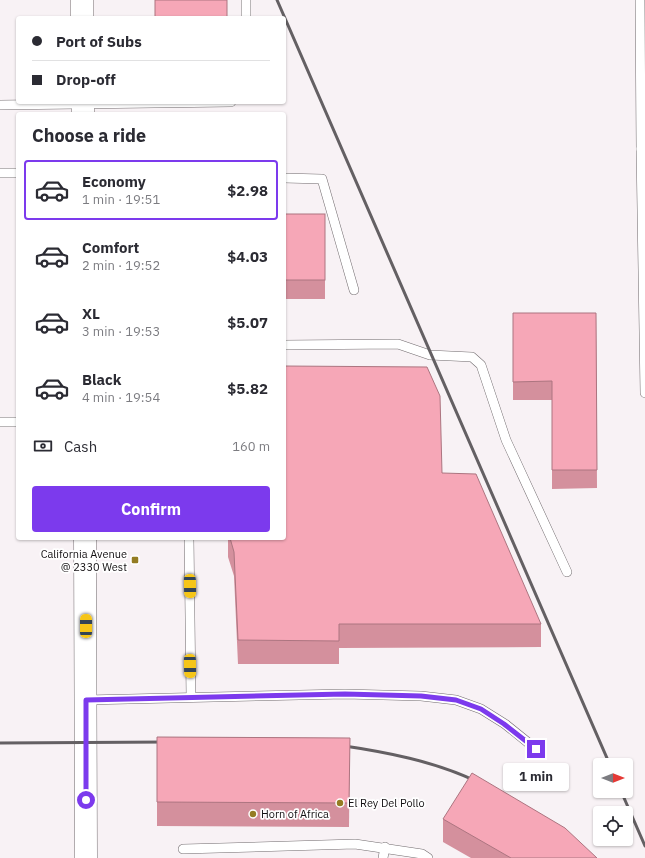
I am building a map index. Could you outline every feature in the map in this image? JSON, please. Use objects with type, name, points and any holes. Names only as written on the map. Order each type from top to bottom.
[{"type":"main road","points":[[82,0],[82,16]]},
{"type":"main road","points":[[85,540],[86,858]]},
{"type":"lane","points":[[246,0],[246,16]]},
{"type":"lane","points":[[640,0],[645,393]]},
{"type":"lane","points":[[0,105],[83,107],[172,104]]},
{"type":"lane","points":[[0,173],[16,173]]},
{"type":"lane","points":[[286,178],[322,179],[354,290]]},
{"type":"lane","points":[[286,345],[398,344],[430,355],[462,356],[477,360],[481,365],[506,440],[567,572]]},
{"type":"lane","points":[[0,422],[16,422]]},
{"type":"lane","points":[[189,540],[191,697]]},
{"type":"lane","points":[[86,700],[345,694],[421,696],[456,700],[481,709],[504,724],[536,749]]},
{"type":"lane","points":[[183,849],[355,844],[385,847],[422,854],[428,858]]},
{"type":"lane","points":[[383,858],[385,847]]},
{"type":"building","points":[[155,0],[227,0],[227,16],[155,16]]},
{"type":"building","points":[[286,214],[325,214],[325,280],[286,280]]},
{"type":"building","points":[[513,313],[596,313],[597,470],[552,470],[552,381],[513,382]]},
{"type":"building","points":[[286,366],[427,367],[440,396],[442,473],[476,474],[541,624],[339,624],[339,641],[238,640],[234,552],[231,540],[286,540]]},
{"type":"building","points":[[157,737],[350,738],[349,803],[157,802]]},
{"type":"building","points":[[472,773],[565,828],[597,858],[511,858],[443,819]]},
{"type":"railway","points":[[277,0],[284,16]]},
{"type":"railway","points":[[286,21],[607,758]]},
{"type":"railway","points":[[0,743],[168,742]]},
{"type":"railway","points":[[338,745],[410,758],[444,768],[478,782]]},
{"type":"railway","points":[[624,798],[645,846]]},
{"type":"place","name":"California Avenue @ 2330 West","points":[[135,560]]},
{"type":"place","name":"El Rey Del Pollo","points":[[340,803]]},
{"type":"place","name":"Horn of Africa","points":[[253,814]]},
{"type":"route","points":[[86,800],[86,700],[345,694],[421,696],[456,700],[481,709],[504,724],[536,749]]}]
